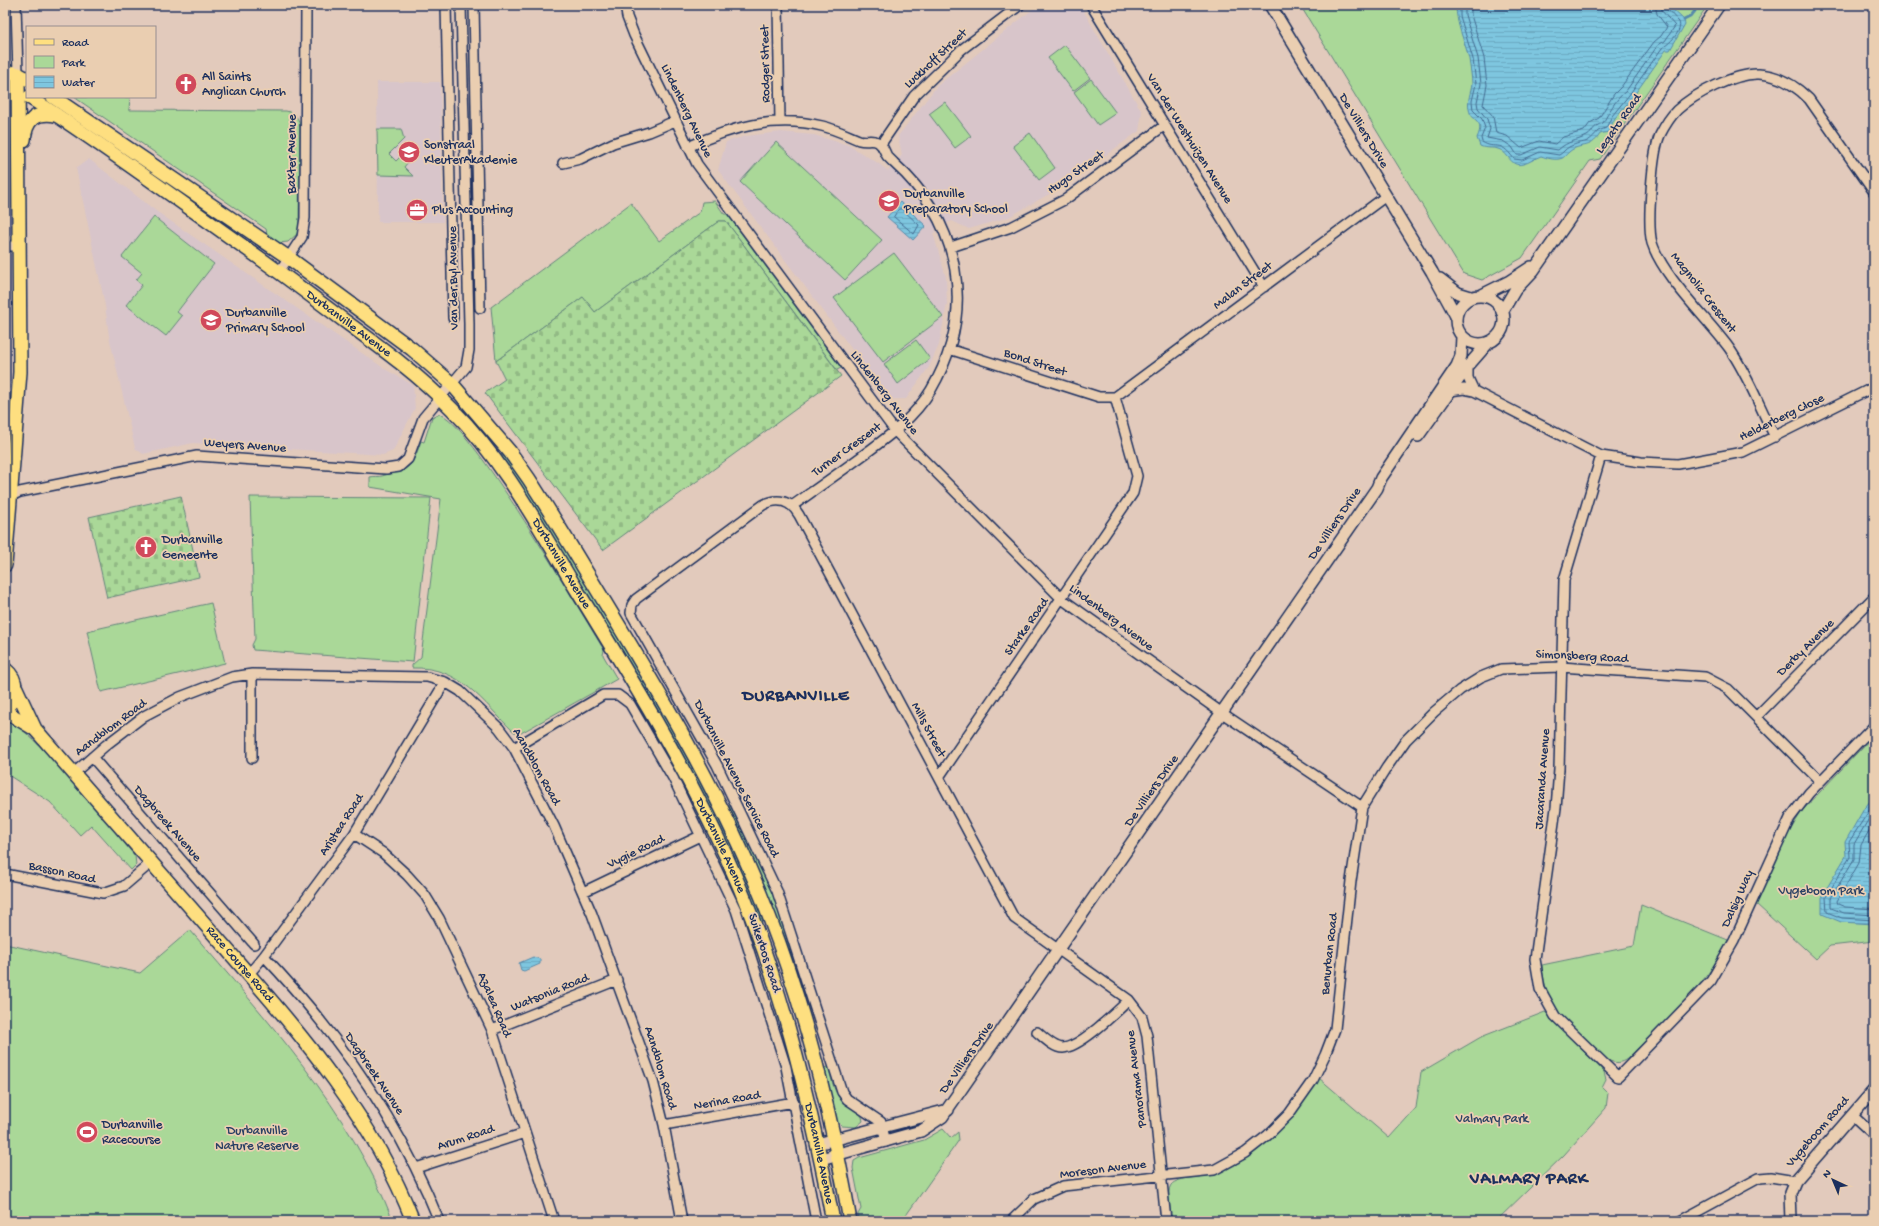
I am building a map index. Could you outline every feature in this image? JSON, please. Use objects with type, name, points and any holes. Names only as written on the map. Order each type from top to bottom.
[{"type":"main road","points":[[5,565],[20,372],[19,166],[24,94],[16,75]]},
{"type":"main road","name":"Durbanville Avenue","points":[[5,84],[24,94]]},
{"type":"main road","name":"Durbanville Avenue","points":[[30,98],[279,272],[391,355],[440,397],[455,412],[494,458],[526,506],[666,737],[726,855],[746,903],[772,973],[790,1032],[821,1159],[833,1221]]},
{"type":"main road","name":"Durbanville Avenue","points":[[54,98],[289,258],[412,349],[452,384],[510,452],[529,478],[657,687],[706,774],[754,880],[785,959],[814,1057],[835,1140],[850,1221]]},
{"type":"main road","points":[[19,166],[23,155],[25,129],[28,123],[39,115],[56,115]]},
{"type":"main road","name":"Race Course Road","points":[[6,668],[14,679],[16,688],[35,729],[249,974],[310,1046],[353,1104],[387,1164],[413,1221]]},
{"type":"main road","points":[[5,708],[12,700],[16,688]]},
{"type":"main road","name":"Race Course Road","points":[[5,711],[35,729]]},
{"type":"street","points":[[16,5],[16,75]]},
{"type":"street","name":"Baxter Avenue","points":[[279,272],[302,237],[305,218],[306,5]]},
{"type":"street","points":[[446,5],[453,318]]},
{"type":"street","name":"Van der Byl Avenue","points":[[440,397],[463,372],[468,360],[461,5]]},
{"type":"street","name":"Van der Byl Avenue","points":[[474,5],[480,308]]},
{"type":"street","name":"Lindenberg Avenue","points":[[625,5],[627,17],[634,34],[675,121],[688,147],[710,182],[895,431],[1062,599],[1222,714]]},
{"type":"street","name":"Rodger Street","points":[[778,5],[780,122]]},
{"type":"street","name":"Luckhoff Street","points":[[881,144],[914,96],[961,50],[1020,5]]},
{"type":"street","name":"Van der Westhuizen Avenue","points":[[1091,5],[1264,287]]},
{"type":"street","name":"De Villiers Drive","points":[[1270,5],[1432,272],[1456,316]]},
{"type":"street","name":"Legato Road","points":[[1502,312],[1515,290],[1542,259],[1719,5]]},
{"type":"street","name":"Magnolia Crescent","points":[[1775,437],[1730,350],[1670,274],[1652,243],[1650,230],[1654,151],[1660,135],[1676,111],[1690,100],[1717,86],[1746,76],[1759,74],[1775,78],[1794,86],[1809,99],[1874,192]]},
{"type":"street","points":[[563,163],[580,159],[613,143],[649,132],[675,121]]},
{"type":"street","points":[[688,147],[718,134],[742,126],[780,122],[822,126],[861,140],[873,140],[881,144]]},
{"type":"street","name":"Hugo Street","points":[[951,247],[1010,227],[1066,199],[1165,126]]},
{"type":"street","name":"Turner Crescent","points":[[792,506],[895,431],[912,416],[930,391],[949,349],[957,306],[956,276],[951,247],[942,225],[928,200],[912,180],[886,155],[881,144]]},
{"type":"street","name":"Malan Street","points":[[1114,397],[1386,196]]},
{"type":"street","points":[[451,244],[466,241]]},
{"type":"street","points":[[5,246],[20,246]]},
{"type":"street","name":"Legato Road","points":[[1475,297],[1508,282],[1542,259]]},
{"type":"street","name":"De Villiers Drive","points":[[1432,272],[1447,286],[1458,293],[1475,297]]},
{"type":"street","points":[[1475,297],[1493,300],[1502,312],[1504,319],[1500,333],[1489,342],[1474,343],[1462,336],[1458,330],[1456,316],[1459,308],[1475,297]]},
{"type":"street","name":"De Villiers Drive","points":[[1377,488],[1381,478],[1457,366],[1461,356],[1462,336]]},
{"type":"street","name":"De Villiers Drive","points":[[821,1159],[886,1142],[928,1128],[948,1110],[1377,488],[1389,474],[1468,366],[1489,342]]},
{"type":"street","name":"Bond Street","points":[[949,349],[1099,397],[1114,397]]},
{"type":"street","points":[[1468,366],[1468,378],[1474,391]]},
{"type":"street","name":"Helderberg Close","points":[[1450,391],[1464,389],[1474,391],[1601,456],[1641,462],[1678,464],[1743,452],[1874,387]]},
{"type":"street","name":"Weyers Avenue","points":[[11,496],[26,491],[197,456],[393,468],[404,464],[408,459],[424,418],[440,397]]},
{"type":"street","name":"Starke Road","points":[[939,777],[1131,497],[1136,485],[1136,471],[1114,397]]},
{"type":"street","name":"Jacaranda Avenue","points":[[1601,456],[1565,571],[1560,667],[1559,768],[1536,948],[1536,969],[1540,989],[1555,1016],[1618,1078]]},
{"type":"street","name":"Durbanville Avenue Service Road","points":[[792,506],[777,501],[763,505],[636,599],[632,606],[631,613],[717,765],[768,869],[777,891],[842,1092],[847,1099],[881,1122],[886,1142]]},
{"type":"street","name":"Mills Street","points":[[792,506],[1014,918],[1059,950]]},
{"type":"street","name":"Derby Avenue","points":[[1756,717],[1874,597]]},
{"type":"street","name":"Simonsberg Road","points":[[1362,807],[1406,740],[1434,712],[1460,690],[1481,677],[1501,669],[1560,667],[1705,677],[1728,689],[1820,781]]},
{"type":"street","points":[[252,674],[252,758]]},
{"type":"street","name":"Aandblom Road","points":[[74,773],[131,725],[168,703],[232,677],[252,674],[419,676],[445,682],[460,691],[490,719],[504,734],[514,748],[554,826],[583,892],[617,980],[653,1081],[664,1125],[682,1221]]},
{"type":"street","name":"Aristea Road","points":[[249,974],[354,834],[445,682]]},
{"type":"street","name":"Suikerbos Road","points":[[514,748],[604,696],[613,694],[623,697],[630,704],[672,778],[736,910],[786,1067],[816,1221]]},
{"type":"street","points":[[1222,714],[1362,807]]},
{"type":"street","name":"Dalsig Way","points":[[1618,1078],[1714,977],[1734,941],[1783,831],[1799,806],[1820,781],[1874,726]]},
{"type":"street","name":"Dagbreek Avenue","points":[[92,757],[254,944]]},
{"type":"street","name":"Benurban Road","points":[[1161,1177],[1214,1170],[1245,1153],[1268,1135],[1279,1124],[1297,1103],[1313,1080],[1335,1029],[1351,881],[1362,807]]},
{"type":"street","name":"Azalea Road","points":[[354,834],[396,863],[425,895],[439,918],[492,1030],[554,1221]]},
{"type":"street","name":"Vygie Road","points":[[583,892],[700,836]]},
{"type":"street","name":"Basson Road","points":[[5,874],[103,893],[110,892],[124,886],[152,862]]},
{"type":"street","name":"Panorama Avenue","points":[[1059,950],[1129,1000],[1138,1011],[1146,1030],[1166,1221]]},
{"type":"street","name":"Dagbreek Avenue","points":[[264,956],[330,1033],[363,1077],[416,1168],[439,1221]]},
{"type":"street","name":"Watsonia Road","points":[[492,1030],[617,980]]},
{"type":"street","points":[[1036,1032],[1056,1046],[1064,1048],[1096,1029],[1129,1000]]},
{"type":"street","name":"Vygeboom Road","points":[[1791,1221],[1790,1193],[1794,1180],[1874,1090]]},
{"type":"street","name":"Nerina Road","points":[[664,1125],[794,1102]]},
{"type":"street","name":"De Villiers Drive","points":[[817,1144],[948,1110]]},
{"type":"street","points":[[1852,1114],[1874,1135]]},
{"type":"street","name":"Arum Road","points":[[416,1168],[525,1133]]},
{"type":"street","name":"Moreson Avenue","points":[[1012,1221],[1034,1199],[1063,1186],[1161,1177]]},
{"type":"street","points":[[1680,1221],[1759,1178],[1771,1177],[1794,1180]]},
{"type":"shaded area","name":"Durbanville Preparatory School","points":[[1038,5],[1080,5],[1142,112],[1139,131],[1063,186],[1009,217],[969,229],[952,221],[935,228],[936,232],[933,233],[946,277],[947,304],[939,345],[929,367],[906,399],[889,399],[718,170],[726,142],[746,136],[781,132],[814,135],[848,145],[878,163],[888,171],[902,155],[898,136],[937,86]]},
{"type":"shaded area","points":[[377,82],[440,82],[443,222],[378,222]]},
{"type":"shaded area","name":"Durbanville Primary School","points":[[89,159],[156,211],[385,369],[413,385],[415,408],[393,451],[383,455],[193,443],[143,454],[135,448],[109,336],[105,305],[76,168]]},
{"type":"shaded area","points":[[5,174],[13,177],[13,203],[10,203],[11,233],[5,239]]},
{"type":"green space","points":[[1300,5],[1708,5],[1600,159],[1590,161],[1522,258],[1482,280],[1464,274]]},
{"type":"green space","points":[[1065,45],[1090,78],[1073,91],[1048,58]]},
{"type":"green space","points":[[1091,79],[1116,113],[1098,125],[1074,92]]},
{"type":"green space","points":[[75,98],[130,98],[129,110],[286,111],[292,113],[298,119],[300,127],[299,228],[297,234],[288,242],[279,243],[267,234],[266,229]]},
{"type":"green space","points":[[945,102],[971,136],[955,148],[929,114]]},
{"type":"green space","points":[[377,129],[401,129],[404,139],[389,154],[396,161],[402,155],[408,162],[404,167],[413,176],[378,175]]},
{"type":"green space","points":[[1030,133],[1055,168],[1039,180],[1013,146]]},
{"type":"green space","points":[[776,142],[882,240],[845,280],[740,182]]},
{"type":"green space","points":[[715,201],[724,214],[727,214],[841,368],[837,370],[726,221],[719,221],[595,312],[583,297],[496,361],[491,307],[631,203],[659,241],[700,212],[702,202]]},
{"type":"green space","points":[[154,217],[214,264],[177,312],[182,316],[166,336],[126,305],[142,285],[136,280],[142,273],[122,257]]},
{"type":"green space","points":[[719,221],[726,221],[841,376],[603,550],[485,393],[505,379],[496,361],[583,297],[595,312]]},
{"type":"green space","points":[[894,253],[943,317],[883,362],[834,298]]},
{"type":"green space","points":[[916,340],[930,359],[898,384],[884,364]]},
{"type":"green space","points":[[439,414],[453,424],[474,447],[498,481],[550,561],[604,650],[603,655],[617,679],[521,733],[514,732],[481,698],[457,679],[444,673],[429,669],[412,668],[412,665],[421,657],[441,499],[370,487],[370,477],[382,476],[408,467],[414,458],[421,441],[424,442],[432,417]]},
{"type":"green space","points":[[503,453],[531,494],[658,702],[703,782],[744,871],[764,921],[760,923],[723,835],[676,741],[507,465],[501,454]]},
{"type":"green space","points":[[181,496],[199,577],[107,598],[89,517]]},
{"type":"green space","points":[[250,497],[431,498],[413,662],[253,650],[252,645],[255,639]]},
{"type":"green space","points":[[211,603],[225,663],[101,692],[87,631]]},
{"type":"green space","points":[[5,719],[17,726],[33,740],[72,780],[135,856],[136,865],[131,870],[91,825],[80,835],[50,802],[5,773]]},
{"type":"green space","name":"Vygeboom Park","points":[[1874,735],[1874,941],[1830,946],[1816,959],[1756,904],[1788,834],[1802,811]]},
{"type":"green space","points":[[730,805],[771,889],[794,959],[792,960],[767,895],[729,806]]},
{"type":"green space","points":[[1641,905],[1728,940],[1708,974],[1683,1004],[1627,1059],[1620,1062],[1613,1062],[1608,1060],[1574,1030],[1564,1019],[1549,995],[1544,981],[1542,965],[1634,946]]},
{"type":"green space","name":"Durbanville Nature Reserve","points":[[190,930],[277,1032],[330,1103],[354,1141],[375,1180],[393,1221],[5,1221],[5,944],[140,973]]},
{"type":"green space","name":"Valmary Park","points":[[1545,1012],[1604,1072],[1606,1079],[1602,1087],[1608,1093],[1606,1108],[1564,1155],[1496,1221],[1172,1221],[1169,1197],[1171,1185],[1180,1180],[1218,1173],[1249,1156],[1263,1146],[1289,1121],[1310,1093],[1319,1078],[1389,1138],[1416,1108],[1421,1072],[1481,1037]]},
{"type":"green space","points":[[828,1067],[839,1097],[857,1111],[862,1117],[863,1121],[856,1127],[842,1126],[837,1121],[824,1068]]},
{"type":"green space","points":[[943,1129],[951,1138],[958,1132],[959,1140],[902,1221],[859,1221],[858,1214],[861,1209],[853,1168],[854,1161],[859,1158],[924,1140]]},
{"type":"water","points":[[1456,5],[1668,5],[1684,20],[1685,24],[1670,50],[1666,50],[1632,98],[1615,118],[1608,132],[1600,134],[1589,145],[1573,149],[1561,159],[1552,159],[1541,156],[1528,163],[1519,165],[1512,162],[1505,153],[1496,148],[1480,146],[1477,138],[1480,127],[1477,121],[1472,117],[1469,109],[1472,84],[1469,59],[1457,19]]},
{"type":"water","points":[[900,202],[926,226],[913,240],[887,217]]},
{"type":"water","points":[[1874,797],[1874,924],[1841,922],[1822,914],[1822,896],[1846,856],[1845,842],[1865,807]]},
{"type":"water","points":[[533,957],[540,959],[540,964],[524,971],[521,970],[519,963]]},
{"type":"waterway","points":[[1684,20],[1690,17],[1695,11]]},
{"type":"place","name":"All Saints Anglican Church","points":[[186,84]]},
{"type":"place","name":"Sonstraal KleuterAkademie","points":[[409,152]]},
{"type":"place","name":"Durbanville Preparatory School","points":[[889,201]]},
{"type":"place","name":"Plus Accounting","points":[[417,210]]},
{"type":"place","name":"Durbanville Primary School","points":[[211,320]]},
{"type":"place","name":"Durbanville Gemeente","points":[[146,547]]},
{"type":"place","name":"Durbanville Racecourse","points":[[87,1132]]},
{"type":"district","name":"DURBANVILLE","points":[[796,697]]},
{"type":"district","name":"VALMARY PARK","points":[[1529,1180]]}]
